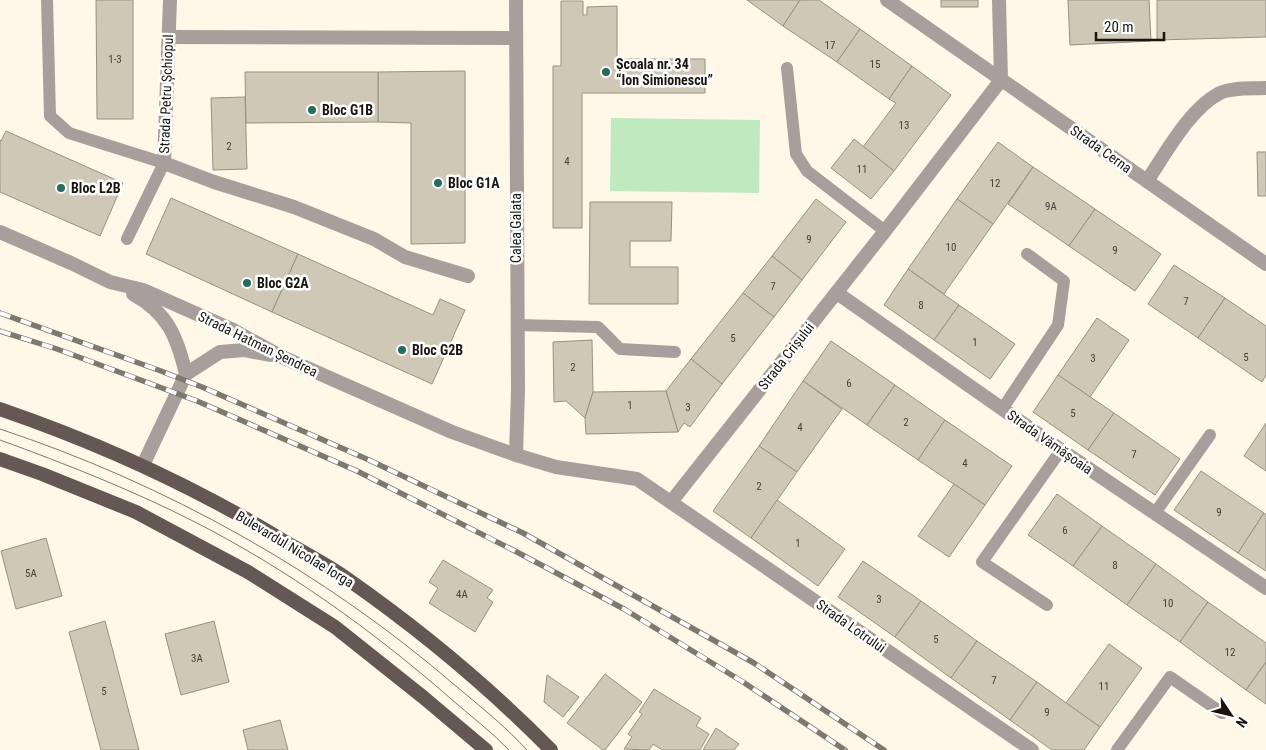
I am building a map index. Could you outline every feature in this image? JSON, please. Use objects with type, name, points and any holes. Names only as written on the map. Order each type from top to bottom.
[{"type":"main road","name":"Bulevardul Nicolae Iorga","points":[[0,410],[59,429],[143,465],[209,498],[345,578],[431,642],[500,700],[551,750]]},
{"type":"main road","points":[[0,459],[136,512],[248,572],[334,627],[486,750]]},
{"type":"street","name":"Strada Petru Șchiopul","points":[[164,163],[170,0]]},
{"type":"street","name":"Calea Galata","points":[[516,0],[518,390],[516,455]]},
{"type":"street","name":"Strada Cerna","points":[[887,0],[1266,264]]},
{"type":"street","points":[[999,0],[1001,80]]},
{"type":"street","points":[[169,37],[515,38]]},
{"type":"street","name":"Strada Crișului","points":[[671,502],[885,231],[1001,80]]},
{"type":"street","points":[[1147,181],[1194,113],[1204,103],[1222,92],[1266,88]]},
{"type":"street","points":[[164,163],[214,182],[294,207],[374,239],[405,257],[468,276]]},
{"type":"street","name":"Strada Hatman Șendrea","points":[[0,232],[110,282],[143,290],[233,330],[282,357],[452,432],[516,455]]},
{"type":"street","points":[[110,282],[148,302],[164,318],[182,355],[186,374]]},
{"type":"street","name":"Strada Vămășoaia","points":[[836,293],[1061,450],[1266,588]]},
{"type":"street","points":[[143,465],[186,374],[220,352],[244,350],[282,357]]},
{"type":"street","points":[[516,455],[556,467],[637,479],[671,502]]},
{"type":"street","name":"Strada Lotrului","points":[[671,502],[1032,750]]},
{"type":"lane","points":[[48,0],[50,116],[69,133],[164,163]]},
{"type":"lane","points":[[787,68],[796,154],[807,171],[885,231]]},
{"type":"lane","name":"Strada Petru Șchiopul","points":[[127,239],[164,163]]},
{"type":"lane","points":[[1003,408],[1058,325],[1064,281],[1027,254]]},
{"type":"lane","points":[[517,325],[598,327],[620,348],[675,352]]},
{"type":"lane","points":[[1155,513],[1210,435]]},
{"type":"lane","points":[[1047,606],[982,562],[1061,450]]},
{"type":"lane","points":[[1117,750],[1170,677],[1222,713]]},
{"type":"green space","points":[[611,118],[760,120],[759,193],[610,191]]},
{"type":"building","points":[[96,0],[133,0],[133,119],[97,119]]},
{"type":"building","points":[[747,0],[800,0],[783,26]]},
{"type":"building","points":[[800,0],[819,0],[860,29],[837,62],[783,26]]},
{"type":"building","points":[[941,0],[978,0],[978,7],[941,7]]},
{"type":"building","points":[[1068,0],[1149,0],[1151,41],[1070,45]]},
{"type":"building","points":[[1157,0],[1266,0],[1266,37],[1157,40]]},
{"type":"building","points":[[561,1],[583,1],[583,15],[587,15],[587,7],[617,6],[617,59],[705,59],[705,93],[582,93],[582,228],[553,228],[553,66],[561,66]]},
{"type":"building","points":[[860,29],[912,66],[889,99],[837,62]]},
{"type":"building","points":[[912,66],[951,95],[894,171],[863,147],[896,103],[889,99]]},
{"type":"building","name":"Bloc G1A","points":[[465,71],[465,243],[411,244],[411,123],[378,122],[378,72]]},
{"type":"building","name":"Bloc G1B","points":[[245,72],[378,72],[378,122],[246,123]]},
{"type":"building","points":[[245,97],[247,169],[213,170],[211,98]]},
{"type":"building","name":"Bloc L2B","points":[[6,131],[123,183],[100,236],[0,192],[0,140]]},
{"type":"building","points":[[854,139],[894,171],[871,199],[831,168]]},
{"type":"building","points":[[998,142],[1033,167],[993,224],[957,199]]},
{"type":"building","points":[[1257,152],[1266,152],[1266,196],[1258,196]]},
{"type":"building","points":[[1033,167],[1095,209],[1069,246],[1008,204]]},
{"type":"building","name":"Bloc G2A","points":[[171,198],[298,254],[272,312],[146,254]]},
{"type":"building","points":[[816,199],[846,222],[802,280],[772,256]]},
{"type":"building","points":[[957,199],[993,224],[944,294],[908,269]]},
{"type":"building","points":[[590,202],[672,202],[671,241],[630,241],[630,267],[678,267],[678,304],[589,304]]},
{"type":"building","points":[[1095,209],[1161,254],[1135,291],[1069,246]]},
{"type":"building","name":"Bloc G2B","points":[[298,254],[433,315],[440,299],[465,310],[432,384],[272,312]]},
{"type":"building","points":[[772,256],[802,280],[774,317],[743,293]]},
{"type":"building","points":[[1174,265],[1225,298],[1198,338],[1148,304]]},
{"type":"building","points":[[908,269],[959,305],[934,340],[884,305]]},
{"type":"building","points":[[743,293],[774,317],[722,384],[691,359]]},
{"type":"building","points":[[1225,298],[1266,326],[1266,375],[1262,382],[1198,338]]},
{"type":"building","points":[[959,305],[1015,344],[990,379],[934,340]]},
{"type":"building","points":[[1097,318],[1129,340],[1090,397],[1058,375]]},
{"type":"building","points":[[592,340],[593,392],[585,418],[566,401],[554,402],[553,342]]},
{"type":"building","points":[[831,341],[895,385],[867,425],[803,381]]},
{"type":"building","points":[[691,359],[722,384],[690,427],[684,423],[678,432],[666,391]]},
{"type":"building","points":[[1058,375],[1114,413],[1088,450],[1033,412]]},
{"type":"building","points":[[803,381],[842,409],[797,472],[759,446]]},
{"type":"building","points":[[895,385],[945,420],[918,460],[867,425]]},
{"type":"building","points":[[666,391],[678,432],[586,434],[585,418],[593,392]]},
{"type":"building","points":[[1114,413],[1180,459],[1155,495],[1088,450]]},
{"type":"building","points":[[945,420],[1012,466],[985,505],[918,460]]},
{"type":"building","points":[[1266,423],[1266,471],[1244,456]]},
{"type":"building","points":[[759,446],[797,472],[751,538],[713,511]]},
{"type":"building","points":[[1201,471],[1264,513],[1238,553],[1174,510]]},
{"type":"building","points":[[954,484],[985,505],[949,557],[918,536]]},
{"type":"building","points":[[1057,494],[1102,526],[1073,566],[1028,535]]},
{"type":"building","points":[[777,500],[845,549],[818,586],[751,538]]},
{"type":"building","points":[[1264,513],[1266,515],[1266,571],[1238,553]]},
{"type":"building","points":[[1102,526],[1156,564],[1127,605],[1073,566]]},
{"type":"building","points":[[46,538],[62,596],[16,609],[1,551]]},
{"type":"building","points":[[443,560],[493,590],[487,598],[493,602],[475,632],[429,603],[438,588],[429,582]]},
{"type":"building","points":[[863,561],[921,601],[895,637],[838,597]]},
{"type":"building","points":[[1156,564],[1208,602],[1180,642],[1127,605]]},
{"type":"building","points":[[921,601],[977,641],[951,678],[895,637]]},
{"type":"building","points":[[1208,602],[1266,643],[1266,662],[1246,690],[1180,642]]},
{"type":"building","points":[[105,621],[139,750],[101,750],[69,632]]},
{"type":"building","points":[[214,621],[229,682],[181,695],[165,634]]},
{"type":"building","points":[[977,641],[1037,682],[1010,720],[951,678]]},
{"type":"building","points":[[1109,644],[1142,668],[1100,727],[1066,703]]},
{"type":"building","points":[[1266,662],[1266,704],[1246,690]]},
{"type":"building","points":[[605,674],[642,702],[605,750],[603,750],[567,723]]},
{"type":"building","points":[[547,675],[579,697],[563,717],[544,702]]},
{"type":"building","points":[[1037,682],[1100,727],[1084,750],[1052,750],[1010,720]]},
{"type":"building","points":[[654,689],[701,718],[696,726],[709,734],[700,750],[662,750],[653,744],[649,750],[624,749],[632,737],[628,734],[642,714],[639,712]]},
{"type":"building","points":[[280,720],[288,750],[248,750],[243,730]]},
{"type":"building","points":[[716,728],[739,744],[734,750],[703,750]]},
{"type":"tram line","points":[[0,429],[62,451],[123,476],[182,504],[298,569],[406,645],[493,717],[527,750]]},
{"type":"tram line","points":[[0,440],[74,468],[147,499],[229,540],[296,580],[390,648],[509,750]]},
{"type":"railway","points":[[0,313],[202,387],[369,460],[523,533],[754,663],[884,750]]},
{"type":"railway","points":[[0,331],[57,349],[197,401],[357,471],[624,609],[743,682],[845,750]]},
{"type":"place","name":"Școala nr. 34 “Ion Simionescu”","points":[[606,72]]},
{"type":"place","name":"Bloc G1B","points":[[312,110]]},
{"type":"place","name":"Bloc G1A","points":[[438,183]]},
{"type":"place","name":"Bloc L2B","points":[[61,188]]},
{"type":"place","name":"Bloc G2A","points":[[247,283]]},
{"type":"place","name":"Bloc G2B","points":[[402,350]]}]
